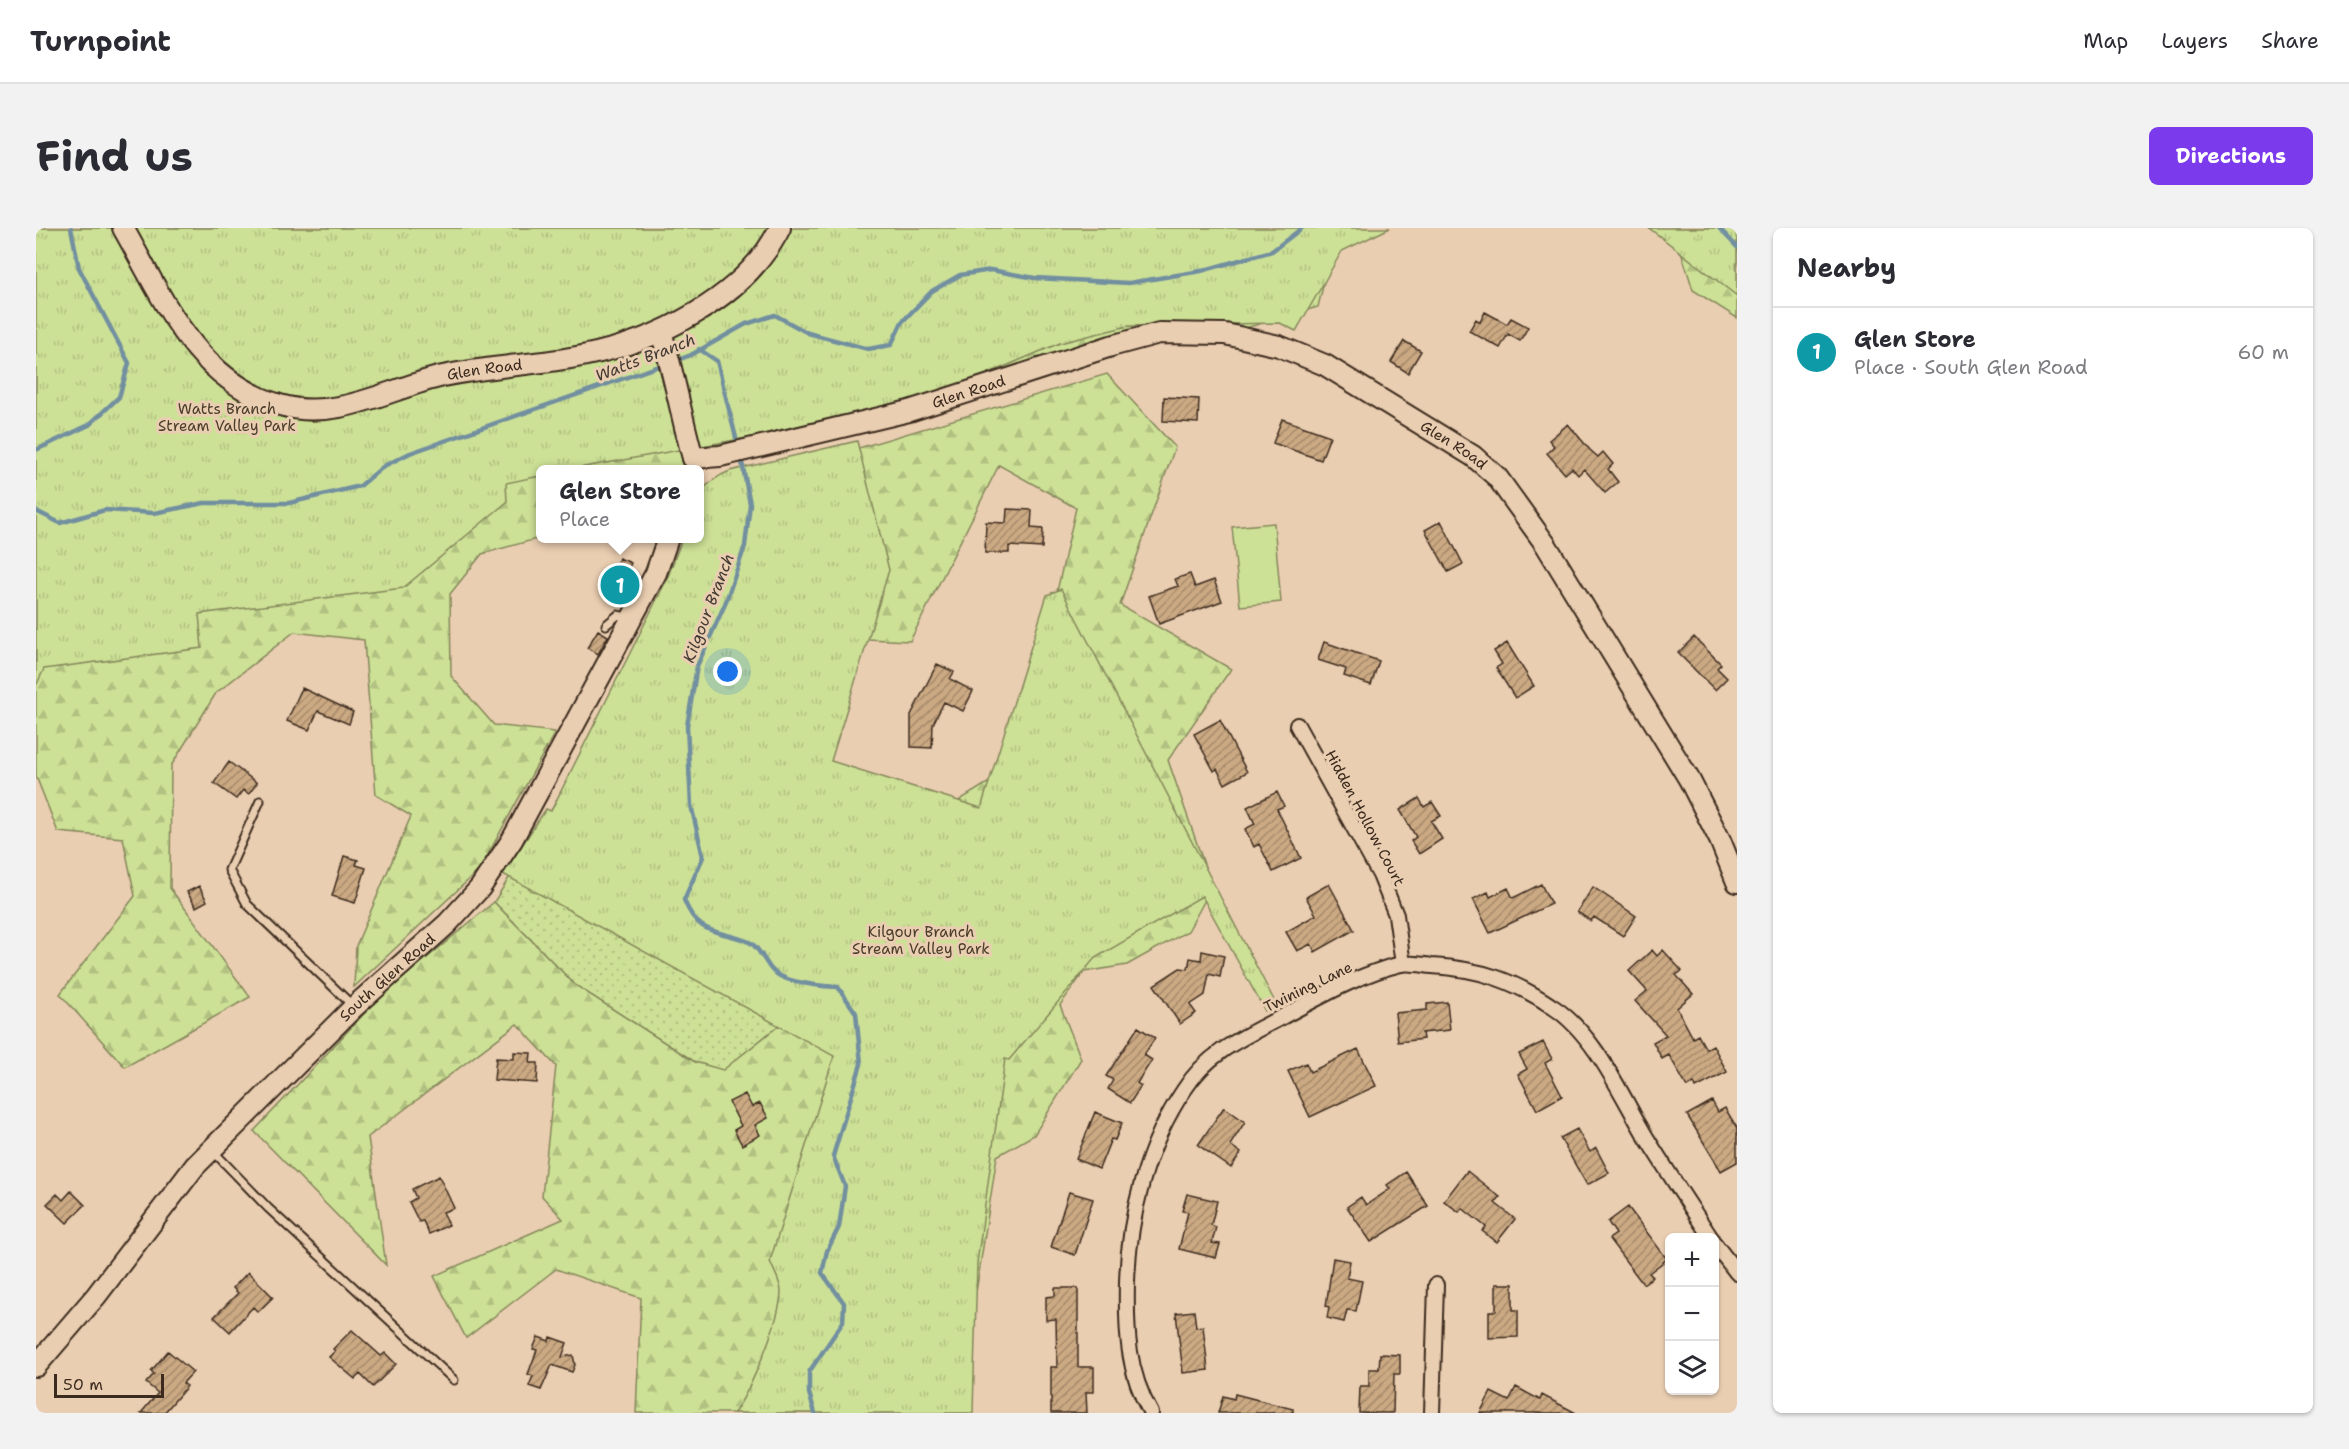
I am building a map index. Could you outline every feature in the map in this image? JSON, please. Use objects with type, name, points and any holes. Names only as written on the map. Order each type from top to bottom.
[{"type":"main road","name":"Glen Road","points":[[123,228],[186,337],[213,369],[232,383],[280,405],[318,410],[359,402],[442,376],[584,356],[664,341],[678,390],[691,464],[909,411],[1111,346],[1159,333],[1225,334],[1280,346],[1326,365],[1473,456],[1497,477],[1546,545],[1689,779],[1736,876]]},
{"type":"main road","points":[[664,341],[720,299],[751,269],[774,242],[780,228]]},
{"type":"main road","name":"South Glen Road","points":[[36,1366],[96,1296],[181,1181],[354,1006],[447,924],[480,888],[512,840],[656,573],[666,543]]},
{"type":"street","name":"Hidden Hollow Court","points":[[1297,725],[1380,875],[1396,915],[1403,964]]},
{"type":"street","name":"Twining Lane","points":[[1151,1413],[1139,1392],[1131,1364],[1126,1322],[1128,1243],[1134,1210],[1157,1141],[1184,1089],[1220,1050],[1348,983],[1403,964],[1467,968],[1508,980],[1556,1008],[1586,1036],[1668,1173],[1708,1233]]},
{"type":"street","points":[[1719,1250],[1737,1274]]},
{"type":"street","points":[[1432,1413],[1436,1285]]},
{"type":"lane","points":[[606,625],[618,615],[631,619]]},
{"type":"lane","points":[[260,801],[229,870],[247,904],[354,1006]]},
{"type":"lane","points":[[211,1150],[268,1208],[454,1380]]},
{"type":"green space","name":"Watts Branch Stream Valley Park","points":[[36,228],[757,228],[1334,240],[1318,307],[1225,334],[1159,333],[956,397],[693,458],[690,465],[536,465],[536,539],[482,554],[450,594],[451,676],[494,725],[555,732],[480,869],[354,987],[356,946],[411,816],[376,795],[364,640],[294,632],[216,693],[171,766],[170,888],[250,997],[125,1067],[60,994],[135,896],[123,838],[58,832],[36,776]]},
{"type":"green space","name":"Watts Branch Stream Valley Park","points":[[36,228],[1390,228],[1342,251],[1296,331],[1280,323],[1128,326],[1060,343],[968,382],[917,399],[752,437],[595,465],[536,465],[536,477],[506,483],[507,502],[403,588],[199,614],[202,648],[44,669],[36,686]]},
{"type":"green space","points":[[1649,228],[1737,228],[1737,296]]},
{"type":"green space","points":[[1674,228],[1737,228],[1737,318],[1693,290]]},
{"type":"green space","points":[[1107,374],[1175,447],[1120,605],[1231,669],[1168,760],[1212,887],[1188,931],[1127,965],[1084,972],[1060,1005],[1081,1059],[1034,1135],[997,1156],[973,1312],[972,1413],[636,1413],[641,1298],[556,1269],[466,1338],[434,1276],[563,1219],[542,1196],[556,1066],[517,1024],[368,1137],[386,1265],[254,1131],[378,999],[494,902],[575,985],[695,1062],[723,1070],[807,1003],[903,835],[991,781],[1043,653],[1076,508],[999,465],[910,641],[823,637],[825,458]]},
{"type":"green space","name":"Kilgour Branch Stream Valley Park","points":[[857,441],[889,570],[831,761],[981,808],[1047,595],[1061,589],[1277,1006],[1265,1011],[1202,896],[1095,958],[1009,1060],[1005,1059],[977,1263],[973,1413],[734,1413],[756,1372],[776,1320],[781,1288],[770,1261],[834,1056],[503,874],[546,809],[551,811],[667,579],[680,543],[704,543],[704,488],[713,480],[730,471]]},
{"type":"green space","points":[[1274,523],[1281,602],[1240,606],[1232,527]]},
{"type":"green space","points":[[580,764],[806,1003],[723,1071],[695,1062],[575,985],[494,902]]},
{"type":"building","points":[[1485,312],[1507,324],[1511,318],[1528,327],[1520,341],[1508,334],[1500,348],[1469,331],[1476,319],[1480,322]]},
{"type":"building","points":[[1404,341],[1421,351],[1408,373],[1391,362]]},
{"type":"building","points":[[1164,397],[1199,399],[1198,423],[1163,421]]},
{"type":"building","points":[[1282,419],[1330,436],[1321,460],[1273,443]]},
{"type":"building","points":[[1568,424],[1590,450],[1598,457],[1603,452],[1613,464],[1608,469],[1618,482],[1605,493],[1584,469],[1578,475],[1572,468],[1565,474],[1547,453],[1554,446],[1549,440]]},
{"type":"building","points":[[1007,509],[1032,510],[1031,528],[1043,529],[1042,548],[1009,546],[1009,553],[985,553],[986,522],[1006,523]]},
{"type":"building","points":[[1441,521],[1463,564],[1448,572],[1425,530]]},
{"type":"building","points":[[619,558],[631,563],[628,570],[638,575],[624,605],[602,595]]},
{"type":"building","points":[[1190,574],[1195,587],[1214,580],[1222,601],[1159,624],[1149,596],[1178,586],[1175,579]]},
{"type":"building","points":[[598,630],[608,636],[598,654],[587,648]]},
{"type":"building","points":[[1694,637],[1721,664],[1717,668],[1727,678],[1715,690],[1678,653]]},
{"type":"building","points":[[1324,642],[1379,661],[1371,685],[1344,676],[1346,669],[1318,660]]},
{"type":"building","points":[[1507,643],[1534,686],[1515,698],[1496,668],[1502,664],[1494,651]]},
{"type":"building","points":[[937,664],[954,672],[950,679],[973,691],[963,711],[944,702],[933,724],[932,748],[911,747],[911,715]]},
{"type":"building","points":[[302,688],[353,712],[349,724],[318,711],[309,730],[287,721]]},
{"type":"building","points":[[1220,720],[1247,772],[1225,784],[1217,769],[1214,771],[1194,734]]},
{"type":"building","points":[[229,762],[257,783],[249,794],[243,790],[236,799],[214,783]]},
{"type":"building","points":[[1277,792],[1284,806],[1277,809],[1301,858],[1273,872],[1259,844],[1254,847],[1245,829],[1255,824],[1247,807]]},
{"type":"building","points":[[1419,798],[1424,807],[1432,802],[1441,816],[1431,821],[1442,839],[1419,854],[1411,841],[1416,837],[1400,810]]},
{"type":"building","points":[[344,856],[358,860],[356,865],[366,868],[355,903],[332,896]]},
{"type":"building","points":[[1329,884],[1354,930],[1315,952],[1311,944],[1297,951],[1286,932],[1316,915],[1306,897]]},
{"type":"building","points":[[1541,884],[1551,904],[1490,933],[1473,899],[1488,892],[1490,897],[1508,888],[1513,898]]},
{"type":"building","points":[[199,886],[207,901],[196,907],[187,892]]},
{"type":"building","points":[[1593,887],[1636,916],[1623,936],[1594,917],[1591,921],[1577,912]]},
{"type":"building","points":[[1652,950],[1657,956],[1663,950],[1682,971],[1676,975],[1693,994],[1677,1008],[1693,1038],[1698,1035],[1706,1049],[1713,1045],[1727,1072],[1696,1088],[1694,1083],[1687,1087],[1669,1055],[1662,1059],[1653,1042],[1666,1035],[1635,1001],[1647,991],[1629,971]]},
{"type":"building","points":[[1202,951],[1224,956],[1220,977],[1209,974],[1205,995],[1190,1005],[1196,1013],[1180,1024],[1154,985],[1180,968],[1188,969],[1190,958],[1201,960]]},
{"type":"building","points":[[1447,1002],[1450,1030],[1422,1033],[1423,1039],[1398,1042],[1395,1013],[1427,1010],[1427,1004]]},
{"type":"building","points":[[1138,1027],[1155,1038],[1144,1055],[1152,1060],[1137,1083],[1141,1086],[1130,1103],[1108,1089],[1113,1080],[1106,1076]]},
{"type":"building","points":[[1543,1042],[1552,1059],[1545,1063],[1562,1096],[1537,1110],[1518,1074],[1527,1069],[1519,1054]]},
{"type":"building","points":[[1358,1049],[1376,1086],[1310,1117],[1288,1071],[1306,1063],[1310,1072]]},
{"type":"building","points":[[514,1052],[531,1053],[530,1063],[538,1063],[537,1083],[494,1080],[496,1058],[514,1059]]},
{"type":"building","points":[[745,1094],[752,1107],[760,1103],[768,1118],[755,1125],[760,1135],[742,1145],[734,1130],[741,1126],[729,1102]]},
{"type":"building","points":[[1712,1101],[1718,1112],[1725,1108],[1737,1128],[1737,1162],[1721,1171],[1687,1115]]},
{"type":"building","points":[[1224,1107],[1245,1122],[1230,1145],[1241,1153],[1231,1168],[1198,1145]]},
{"type":"building","points":[[1095,1112],[1122,1123],[1115,1140],[1111,1139],[1099,1169],[1076,1159]]},
{"type":"building","points":[[1577,1129],[1590,1152],[1596,1148],[1609,1173],[1587,1185],[1560,1138]]},
{"type":"building","points":[[1467,1171],[1500,1197],[1495,1203],[1515,1219],[1497,1242],[1482,1231],[1486,1227],[1462,1208],[1459,1212],[1444,1201]]},
{"type":"building","points":[[1406,1172],[1428,1206],[1371,1242],[1347,1207],[1361,1197],[1366,1205],[1390,1189],[1387,1185]]},
{"type":"building","points":[[439,1176],[454,1208],[443,1212],[449,1225],[429,1234],[423,1221],[419,1222],[409,1202],[416,1198],[412,1189]]},
{"type":"building","points":[[71,1191],[85,1205],[67,1223],[47,1204],[57,1194],[63,1200]]},
{"type":"building","points":[[1069,1192],[1093,1199],[1075,1255],[1051,1247]]},
{"type":"building","points":[[1187,1194],[1217,1201],[1211,1225],[1216,1227],[1212,1243],[1220,1244],[1216,1258],[1179,1249],[1188,1212],[1182,1211]]},
{"type":"building","points":[[1628,1207],[1665,1256],[1665,1261],[1649,1273],[1653,1277],[1643,1284],[1609,1239],[1616,1234],[1608,1222]]},
{"type":"building","points":[[1333,1258],[1350,1261],[1347,1278],[1362,1281],[1356,1311],[1347,1310],[1344,1322],[1327,1318],[1329,1307],[1326,1306]]},
{"type":"building","points":[[248,1272],[273,1297],[258,1312],[253,1307],[230,1332],[214,1317],[238,1293],[233,1288]]},
{"type":"building","points":[[1496,1284],[1513,1284],[1513,1310],[1518,1310],[1518,1337],[1489,1338],[1489,1311],[1496,1311]]},
{"type":"building","points":[[1055,1288],[1078,1288],[1078,1367],[1094,1367],[1094,1392],[1086,1392],[1087,1413],[1051,1413],[1051,1367],[1057,1367],[1056,1319],[1046,1320],[1046,1297],[1055,1296]]},
{"type":"building","points":[[1194,1311],[1196,1327],[1203,1326],[1208,1370],[1183,1373],[1176,1313]]},
{"type":"building","points":[[352,1330],[381,1356],[385,1353],[396,1364],[373,1387],[360,1374],[355,1379],[329,1357],[335,1351],[333,1349]]},
{"type":"building","points":[[538,1337],[549,1341],[550,1337],[567,1343],[562,1357],[573,1355],[575,1365],[572,1372],[552,1365],[541,1390],[529,1386],[533,1376],[528,1374],[537,1350],[533,1349]]},
{"type":"building","points":[[168,1351],[193,1372],[183,1383],[187,1386],[164,1413],[141,1413],[158,1393],[146,1383],[154,1374],[151,1371]]},
{"type":"building","points":[[1380,1354],[1400,1355],[1400,1374],[1394,1374],[1393,1413],[1359,1413],[1360,1386],[1369,1386],[1369,1369],[1379,1369]]},
{"type":"building","points":[[1516,1387],[1540,1400],[1542,1395],[1576,1413],[1480,1413],[1491,1392],[1509,1401]]},
{"type":"building","points":[[1235,1394],[1293,1409],[1293,1413],[1218,1413],[1223,1396],[1234,1399]]},
{"type":"waterway","name":"Watts Branch","points":[[36,450],[89,425],[119,397],[129,363],[79,268],[71,228]]},
{"type":"waterway","name":"Watts Branch","points":[[675,361],[691,355],[746,324],[775,315],[808,333],[868,349],[891,345],[902,322],[932,291],[960,275],[991,270],[1035,278],[1129,283],[1201,271],[1272,251],[1302,228]]},
{"type":"waterway","name":"Watts Branch","points":[[1719,228],[1737,247]]},
{"type":"waterway","name":"Kilgour Branch","points":[[699,349],[717,361],[736,438]]},
{"type":"waterway","name":"Watts Branch","points":[[36,511],[60,523],[105,510],[154,513],[204,503],[289,503],[360,486],[384,466],[410,453],[665,364]]},
{"type":"waterway","name":"Kilgour Branch","points":[[742,462],[750,504],[745,546],[725,604],[697,666],[687,726],[691,805],[703,857],[684,900],[690,913],[704,927],[751,943],[776,974],[792,981],[838,987],[856,1013],[861,1064],[833,1156],[845,1186],[839,1227],[827,1251],[822,1273],[844,1303],[843,1322],[809,1372],[809,1393],[815,1413]]},
{"type":"place","name":"Glen Store","points":[[620,585]]}]
